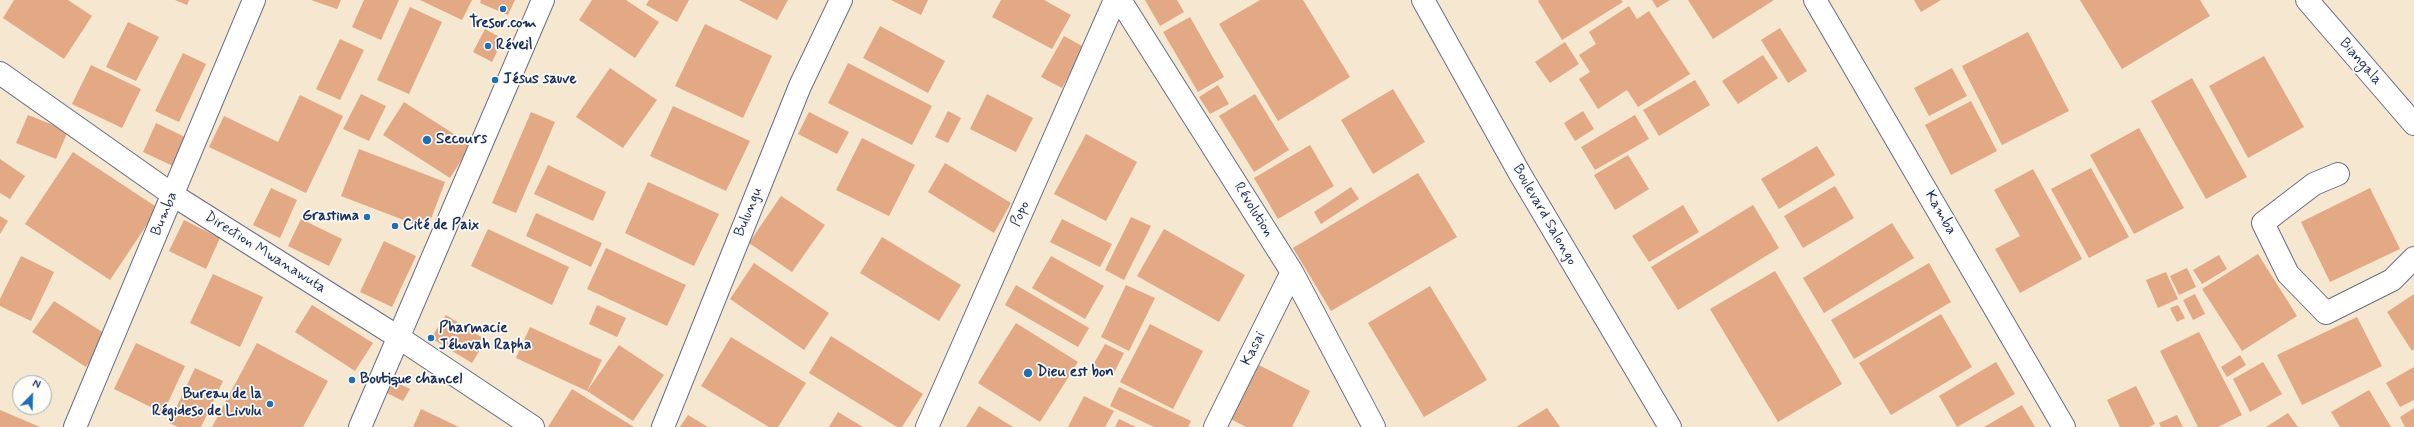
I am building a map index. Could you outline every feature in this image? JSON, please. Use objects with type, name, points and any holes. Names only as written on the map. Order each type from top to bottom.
[{"type":"street","name":"Bumba","points":[[75,427],[254,0]]},
{"type":"street","points":[[360,427],[543,0]]},
{"type":"street","name":"Bulungu","points":[[662,427],[800,86],[841,0]]},
{"type":"street","name":"Popo","points":[[927,427],[1115,0]]},
{"type":"street","name":"Révolution","points":[[1120,0],[1292,272],[1374,427]]},
{"type":"street","name":"Boulevard Salongo","points":[[1423,0],[1520,174],[1670,427]]},
{"type":"street","name":"Kamba","points":[[1815,0],[2064,427]]},
{"type":"street","name":"Biangala","points":[[2307,0],[2414,124]]},
{"type":"street","name":"Direction Mwanawuta","points":[[0,73],[173,195],[398,336],[534,427]]},
{"type":"street","points":[[2338,174],[2314,184],[2263,223],[2288,274],[2326,312],[2392,280],[2414,258]]},
{"type":"street","name":"Kasai","points":[[1215,427],[1292,272]]},
{"type":"building","points":[[14,0],[68,0],[92,16],[64,59],[3,18]]},
{"type":"building","points":[[175,0],[189,0],[187,5]]},
{"type":"building","points":[[311,0],[341,0],[337,9]]},
{"type":"building","points":[[364,0],[399,0],[381,40],[352,27]]},
{"type":"building","points":[[420,0],[472,0],[462,20]]},
{"type":"building","name":"Tresor.com","points":[[481,0],[515,0],[508,15],[480,3]]},
{"type":"building","points":[[592,0],[626,0],[659,22],[635,58],[579,20]]},
{"type":"building","points":[[649,0],[689,0],[677,22],[646,5]]},
{"type":"building","points":[[739,0],[788,0],[777,20]]},
{"type":"building","points":[[891,0],[928,0],[921,15]]},
{"type":"building","points":[[1001,0],[1044,0],[1071,15],[1052,49],[992,17]]},
{"type":"building","points":[[1145,0],[1177,0],[1184,12],[1160,26]]},
{"type":"building","points":[[1260,0],[1303,0],[1350,77],[1278,121],[1219,24]]},
{"type":"building","points":[[1621,0],[1623,2],[1562,40],[1538,1]]},
{"type":"building","points":[[1652,0],[1670,0],[1657,8]]},
{"type":"building","points":[[1688,0],[1774,0],[1713,39]]},
{"type":"building","points":[[1914,0],[1941,0],[1921,12]]},
{"type":"building","points":[[2080,0],[2200,0],[2210,16],[2122,69]]},
{"type":"building","points":[[1629,6],[1637,19],[1649,11],[1690,74],[1638,107],[1627,90],[1598,109],[1579,79],[1590,72],[1579,55],[1596,44],[1589,32]]},
{"type":"building","points":[[410,7],[442,22],[409,94],[377,80]]},
{"type":"building","points":[[1190,17],[1224,77],[1198,92],[1163,32]]},
{"type":"building","points":[[128,22],[159,37],[136,81],[106,67]]},
{"type":"building","points":[[705,24],[772,56],[743,118],[675,86]]},
{"type":"building","points":[[880,26],[945,61],[928,93],[863,58]]},
{"type":"building","points":[[1780,28],[1807,71],[1788,83],[1761,40]]},
{"type":"building","name":"Réveil","points":[[485,29],[503,39],[492,62],[473,52]]},
{"type":"building","points":[[2028,32],[2069,111],[2002,145],[1962,66]]},
{"type":"building","points":[[1064,36],[1084,47],[1062,88],[1041,77]]},
{"type":"building","points":[[340,39],[364,50],[340,100],[316,89]]},
{"type":"building","points":[[1565,42],[1579,64],[1550,83],[1535,62]]},
{"type":"building","points":[[183,53],[206,64],[179,122],[155,111]]},
{"type":"building","points":[[1763,55],[1778,78],[1738,104],[1722,81]]},
{"type":"building","points":[[2264,56],[2304,127],[2248,158],[2209,86]]},
{"type":"building","points":[[848,63],[932,106],[912,145],[828,103]]},
{"type":"building","points":[[91,65],[141,89],[122,128],[72,104]]},
{"type":"building","points":[[610,68],[657,100],[623,148],[576,117]]},
{"type":"building","points":[[1952,68],[1967,96],[1929,116],[1914,88]]},
{"type":"building","points":[[2192,78],[2247,177],[2206,199],[2151,101]]},
{"type":"building","points":[[1695,80],[1710,105],[1659,136],[1643,110]]},
{"type":"building","points":[[1218,85],[1229,104],[1210,114],[1199,97]]},
{"type":"building","points":[[1393,89],[1425,142],[1373,174],[1341,120]]},
{"type":"building","points":[[361,94],[386,106],[369,141],[343,129]]},
{"type":"building","points":[[987,94],[1033,118],[1016,152],[970,129]]},
{"type":"building","points":[[1255,94],[1289,150],[1254,172],[1219,116]]},
{"type":"building","points":[[300,95],[343,116],[306,193],[209,147],[224,116],[278,142]]},
{"type":"building","points":[[1971,101],[1997,151],[1951,175],[1925,125]]},
{"type":"building","name":"Secours","points":[[404,102],[471,145],[450,178],[383,135]]},
{"type":"building","points":[[673,106],[750,141],[726,191],[650,156]]},
{"type":"building","points":[[948,111],[961,118],[948,143],[935,137]]},
{"type":"building","points":[[1583,111],[1594,129],[1575,141],[1564,123]]},
{"type":"building","points":[[531,112],[555,122],[516,213],[492,203]]},
{"type":"building","points":[[809,112],[849,132],[837,154],[798,134]]},
{"type":"building","points":[[28,115],[68,131],[56,159],[16,143]]},
{"type":"building","points":[[1635,115],[1649,139],[1595,170],[1581,147]]},
{"type":"building","points":[[156,123],[187,138],[173,166],[143,152]]},
{"type":"building","points":[[2139,128],[2184,208],[2134,234],[2090,155]]},
{"type":"building","points":[[1086,134],[1137,162],[1106,221],[1054,194]]},
{"type":"building","points":[[862,138],[915,165],[889,216],[836,190]]},
{"type":"building","points":[[1310,145],[1334,186],[1278,219],[1254,178]]},
{"type":"building","points":[[1817,146],[1835,175],[1779,209],[1761,179]]},
{"type":"building","points":[[359,149],[445,182],[427,229],[341,196]]},
{"type":"building","points":[[73,152],[158,208],[110,280],[25,224]]},
{"type":"building","points":[[1628,155],[1649,189],[1615,210],[1594,175]]},
{"type":"building","points":[[0,159],[25,176],[10,199],[0,193]]},
{"type":"building","points":[[945,163],[1011,203],[994,233],[928,192]]},
{"type":"building","points":[[548,165],[606,192],[593,221],[534,194]]},
{"type":"building","points":[[2091,168],[2129,237],[2089,258],[2051,189]]},
{"type":"building","points":[[2033,169],[2082,259],[2020,293],[1995,249],[2020,236],[1994,190]]},
{"type":"building","points":[[1418,173],[1457,237],[1331,311],[1293,248]]},
{"type":"building","points":[[648,182],[719,214],[694,266],[625,233]]},
{"type":"building","points":[[1835,186],[1854,218],[1803,248],[1784,216]]},
{"type":"building","points":[[1351,187],[1359,199],[1321,224],[1314,212]]},
{"type":"building","points":[[271,188],[297,200],[280,238],[253,225]]},
{"type":"building","points":[[2370,188],[2400,249],[2330,282],[2301,222]]},
{"type":"building","points":[[781,196],[825,225],[792,272],[749,243]]},
{"type":"building","points":[[1683,205],[1699,232],[1649,262],[1632,236]]},
{"type":"building","points":[[1753,205],[1779,248],[1678,310],[1651,267]]},
{"type":"building","points":[[536,213],[602,243],[591,267],[526,236]]},
{"type":"building","points":[[0,216],[8,221],[0,234]]},
{"type":"building","points":[[1131,217],[1151,226],[1124,280],[1105,270]]},
{"type":"building","points":[[301,219],[342,239],[329,266],[288,246]]},
{"type":"building","points":[[1062,219],[1112,244],[1100,267],[1050,242]]},
{"type":"building","points":[[184,220],[220,238],[206,269],[169,251]]},
{"type":"building","points":[[1892,223],[1914,258],[1824,313],[1803,278]]},
{"type":"building","points":[[488,229],[569,267],[552,305],[471,266]]},
{"type":"building","points":[[1164,229],[1245,275],[1219,322],[1137,276]]},
{"type":"building","points":[[882,237],[961,285],[939,321],[860,273]]},
{"type":"building","points":[[384,241],[416,256],[392,307],[360,292]]},
{"type":"building","points":[[606,248],[686,285],[667,326],[587,289]]},
{"type":"building","points":[[2258,254],[2297,316],[2242,351],[2202,289]]},
{"type":"building","points":[[2219,255],[2227,269],[2202,284],[2193,270]]},
{"type":"building","points":[[21,256],[54,272],[31,321],[0,306],[0,299]]},
{"type":"building","points":[[1051,256],[1104,286],[1085,319],[1032,288]]},
{"type":"building","points":[[754,263],[829,313],[804,350],[730,299]]},
{"type":"building","points":[[1929,263],[1951,302],[1854,359],[1831,320]]},
{"type":"building","points":[[2187,268],[2196,287],[2179,295],[2170,276]]},
{"type":"building","points":[[1775,271],[1842,384],[1778,422],[1710,309]]},
{"type":"building","points":[[2166,272],[2178,299],[2158,308],[2146,280]]},
{"type":"building","points":[[213,274],[263,297],[240,347],[190,323]]},
{"type":"building","points":[[1016,285],[1089,328],[1078,347],[1005,305]]},
{"type":"building","points":[[1126,285],[1155,298],[1129,351],[1101,337]]},
{"type":"building","points":[[1430,286],[1487,380],[1424,417],[1368,323]]},
{"type":"building","points":[[2195,294],[2205,314],[2193,320],[2183,300]]},
{"type":"building","points":[[2414,294],[2414,349],[2412,351],[2387,312]]},
{"type":"building","points":[[54,301],[107,335],[86,367],[32,332]]},
{"type":"building","points":[[312,305],[373,343],[355,371],[295,332]]},
{"type":"building","points":[[597,305],[626,318],[617,337],[589,324]]},
{"type":"building","points":[[2178,305],[2185,318],[2177,322],[2170,308]]},
{"type":"building","points":[[1941,314],[1972,367],[1891,415],[1859,363]]},
{"type":"building","points":[[446,315],[486,340],[472,363],[431,338]]},
{"type":"building","points":[[2357,317],[2382,366],[2302,405],[2277,355]]},
{"type":"building","name":"Dieu est bon","points":[[1016,323],[1078,362],[1040,422],[978,383]]},
{"type":"building","points":[[1150,324],[1203,351],[1173,409],[1120,382]]},
{"type":"building","points":[[530,327],[602,360],[587,391],[516,358]]},
{"type":"building","points":[[2199,332],[2242,415],[2218,427],[2198,427],[2160,351]]},
{"type":"building","points":[[831,336],[923,394],[902,427],[897,427],[809,373]]},
{"type":"building","points":[[731,337],[806,383],[778,427],[769,427],[701,386]]},
{"type":"building","points":[[136,343],[185,366],[163,413],[114,389]]},
{"type":"building","name":"Bureau de la Régideso de Livulu","points":[[257,343],[328,381],[303,427],[212,427]]},
{"type":"building","points":[[1105,344],[1124,353],[1113,375],[1093,365]]},
{"type":"building","points":[[619,345],[664,375],[633,421],[587,391]]},
{"type":"building","points":[[2240,355],[2246,365],[2227,377],[2221,367]]},
{"type":"building","points":[[1253,362],[1310,391],[1292,427],[1246,427],[1225,416]]},
{"type":"building","points":[[1996,362],[2015,394],[1957,427],[1939,396]]},
{"type":"building","points":[[2263,362],[2282,394],[2250,412],[2233,379]]},
{"type":"building","points":[[2414,367],[2414,400],[2400,407],[2386,383]]},
{"type":"building","points":[[195,368],[223,381],[201,427],[178,427],[169,423]]},
{"type":"building","points":[[385,377],[410,389],[403,401],[379,389]]},
{"type":"building","points":[[2136,386],[2155,424],[2149,427],[2120,427],[2107,400]]},
{"type":"building","points":[[1119,387],[1191,421],[1188,427],[1154,427],[1110,406]]},
{"type":"building","points":[[572,389],[634,427],[548,427]]},
{"type":"building","points":[[2369,390],[2391,427],[2340,427],[2331,412]]},
{"type":"building","points":[[1084,396],[1114,411],[1105,427],[1068,427]]},
{"type":"building","points":[[2022,405],[2035,427],[1984,427]]},
{"type":"building","points":[[979,406],[1013,427],[966,427]]},
{"type":"building","points":[[1547,408],[1560,427],[1516,427]]},
{"type":"building","points":[[2414,408],[2414,427],[2405,427],[2400,417]]},
{"type":"building","points":[[421,409],[459,427],[413,427]]},
{"type":"building","points":[[0,410],[40,427],[0,427]]},
{"type":"building","points":[[838,412],[863,427],[829,427]]},
{"type":"building","points":[[2288,413],[2298,427],[2266,427]]},
{"type":"building","points":[[688,415],[708,427],[680,427]]},
{"type":"building","points":[[2177,415],[2183,427],[2161,427],[2159,423]]},
{"type":"building","points":[[1119,419],[1136,427],[1115,427]]},
{"type":"place","name":"Tresor.com","points":[[503,9]]},
{"type":"place","name":"Réveil","points":[[488,46]]},
{"type":"place","name":"Jésus sauve","points":[[495,80]]},
{"type":"place","name":"Secours","points":[[427,140]]},
{"type":"place","name":"Grastima","points":[[367,217]]},
{"type":"place","name":"Cité de Paix","points":[[395,226]]},
{"type":"place","name":"Pharmacie Jéhovah Rapha","points":[[431,338]]},
{"type":"place","name":"Dieu est bon","points":[[1028,373]]},
{"type":"place","name":"Boutique chancel","points":[[352,380]]},
{"type":"place","name":"Bureau de la Régideso de Livulu","points":[[270,404]]}]
